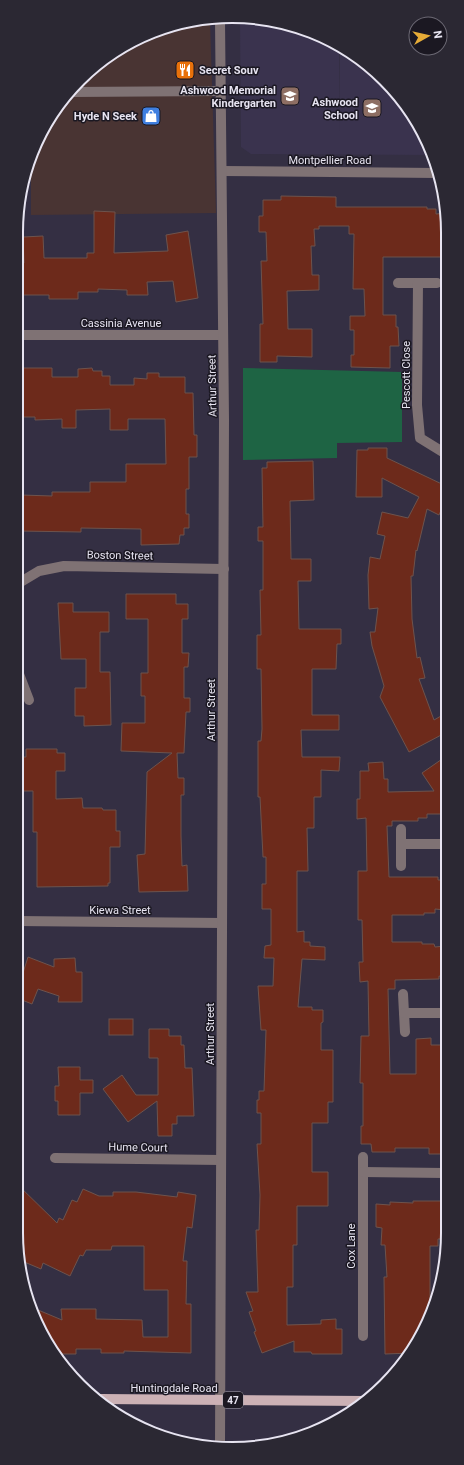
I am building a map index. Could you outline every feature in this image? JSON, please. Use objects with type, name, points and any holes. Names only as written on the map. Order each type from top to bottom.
[{"type":"main road","name":"Huntingdale Road","points":[[105,1399],[355,1402]]},
{"type":"street","name":"Arthur Street","points":[[220,23],[224,569],[220,1442]]},
{"type":"street","points":[[77,92],[221,91]]},
{"type":"street","name":"Montpellier Road","points":[[222,171],[432,172]]},
{"type":"street","points":[[398,283],[437,283]]},
{"type":"street","name":"Pescott Close","points":[[418,283],[417,406],[420,438],[441,451]]},
{"type":"street","name":"Cassinia Avenue","points":[[23,334],[223,335]]},
{"type":"street","name":"Boston Street","points":[[23,581],[39,571],[64,566],[224,569]]},
{"type":"street","points":[[23,684],[29,700]]},
{"type":"street","points":[[401,829],[401,866]]},
{"type":"street","points":[[401,844],[441,844]]},
{"type":"street","name":"Kiewa Street","points":[[23,921],[222,923]]},
{"type":"street","points":[[403,994],[405,1032]]},
{"type":"street","points":[[404,1013],[441,1013]]},
{"type":"street","name":"Cox Lane","points":[[363,1157],[363,1336]]},
{"type":"street","name":"Hume Court","points":[[55,1158],[221,1160]]},
{"type":"street","points":[[363,1172],[441,1173]]},
{"type":"shaded area","name":"Ashwood Memorial Kindergarten","points":[[240,23],[246,23],[273,27],[299,34],[339,53],[339,131],[340,53],[370,75],[389,94],[406,116],[426,155],[251,154],[241,147]]},
{"type":"shaded area","points":[[210,24],[216,213],[31,215],[31,175],[39,152],[58,116],[84,84],[116,58],[152,39],[178,30]]},
{"type":"green space","points":[[243,368],[402,372],[402,442],[337,443],[337,458],[243,460]]},
{"type":"building","points":[[281,196],[336,197],[336,207],[427,207],[427,209],[436,209],[436,214],[440,214],[441,257],[383,257],[383,315],[396,315],[396,327],[398,327],[399,346],[390,346],[390,368],[351,367],[351,355],[354,355],[354,330],[350,330],[350,316],[365,316],[364,289],[353,289],[354,234],[349,234],[349,226],[319,226],[319,229],[314,229],[315,246],[311,246],[312,275],[319,275],[319,290],[287,291],[288,329],[312,329],[312,357],[277,356],[277,362],[260,362],[260,324],[263,324],[261,261],[267,261],[266,232],[259,232],[259,216],[263,216],[263,200],[281,200]]},
{"type":"building","points":[[94,211],[115,212],[114,253],[168,251],[166,235],[188,231],[198,298],[176,302],[173,281],[147,282],[148,295],[127,295],[127,290],[98,289],[98,292],[78,292],[78,299],[49,299],[49,295],[23,295],[23,237],[43,236],[44,258],[87,258],[87,253],[94,253]]},
{"type":"building","points":[[23,368],[52,368],[52,377],[78,377],[78,369],[92,368],[93,371],[102,371],[102,376],[110,376],[110,385],[134,385],[134,378],[147,379],[147,373],[159,373],[159,377],[185,377],[185,393],[193,393],[194,435],[197,435],[197,457],[189,457],[189,489],[186,489],[186,514],[189,514],[189,528],[184,528],[184,535],[180,535],[179,544],[141,545],[141,529],[81,528],[81,532],[23,531],[23,495],[52,496],[52,492],[90,492],[90,482],[126,482],[126,464],[166,464],[165,419],[128,419],[128,430],[110,430],[110,409],[76,410],[76,428],[62,428],[62,419],[35,420],[35,417],[23,417]]},
{"type":"building","points":[[368,448],[387,448],[387,458],[441,484],[441,510],[439,515],[427,509],[417,551],[416,550],[413,576],[411,576],[412,619],[417,658],[420,657],[425,678],[419,679],[434,720],[441,716],[441,735],[409,752],[380,697],[384,686],[372,646],[370,632],[375,632],[378,608],[369,609],[368,575],[370,557],[380,559],[385,536],[377,534],[382,512],[408,518],[419,497],[382,478],[382,497],[356,497],[357,450],[368,450]]},
{"type":"building","points":[[313,461],[314,500],[290,501],[291,559],[311,559],[311,581],[298,581],[299,629],[341,629],[341,644],[337,644],[336,669],[312,669],[312,715],[339,715],[339,730],[301,730],[302,757],[340,757],[339,771],[321,770],[321,797],[314,797],[314,828],[307,828],[308,871],[297,871],[297,932],[304,931],[304,942],[310,942],[310,946],[325,947],[325,960],[302,959],[298,1007],[312,1007],[312,1010],[323,1010],[323,1022],[321,1023],[321,1050],[333,1050],[333,1102],[328,1102],[328,1123],[312,1123],[312,1172],[328,1172],[328,1206],[297,1206],[297,1245],[293,1245],[293,1287],[287,1287],[287,1325],[321,1324],[321,1320],[336,1319],[336,1329],[342,1329],[342,1354],[312,1354],[311,1352],[294,1352],[294,1341],[262,1353],[254,1332],[256,1331],[249,1312],[253,1311],[246,1292],[258,1292],[256,1230],[259,1230],[260,1195],[257,1144],[261,1144],[261,1113],[257,1113],[257,1100],[259,1100],[259,1091],[264,1091],[266,1030],[261,1030],[258,986],[273,986],[274,958],[264,958],[265,946],[271,945],[271,909],[262,909],[262,884],[266,884],[266,857],[263,857],[260,797],[258,797],[258,741],[261,741],[262,729],[261,669],[257,669],[257,635],[261,635],[260,590],[263,590],[263,541],[258,541],[258,527],[263,527],[262,468],[267,468],[267,462]]},
{"type":"building","points":[[126,594],[176,594],[176,604],[188,604],[188,619],[182,619],[182,653],[189,653],[188,667],[184,667],[184,698],[190,698],[190,712],[186,712],[184,753],[177,753],[178,778],[184,778],[184,795],[181,795],[182,866],[187,865],[188,891],[139,892],[137,855],[145,854],[147,772],[172,753],[121,751],[122,723],[145,723],[145,696],[141,696],[141,673],[148,673],[148,619],[126,619]]},
{"type":"building","points":[[58,603],[73,603],[73,612],[109,612],[109,632],[100,632],[100,672],[110,672],[111,725],[84,726],[84,716],[75,716],[75,688],[86,688],[86,659],[61,659]]},
{"type":"building","points":[[26,749],[57,749],[57,753],[65,753],[65,771],[56,771],[56,799],[82,798],[83,808],[116,810],[116,831],[120,831],[120,847],[110,847],[110,883],[108,883],[108,886],[37,887],[37,832],[33,832],[33,791],[23,791],[23,757],[26,757]]},
{"type":"building","points":[[441,760],[441,814],[427,814],[427,818],[418,818],[418,821],[392,821],[392,826],[387,826],[389,877],[438,877],[438,880],[441,880],[441,910],[435,909],[435,913],[424,913],[424,915],[392,915],[392,942],[422,942],[422,944],[434,944],[435,947],[441,946],[441,976],[439,976],[439,979],[395,980],[395,989],[388,989],[390,1074],[416,1074],[416,1039],[431,1038],[431,1045],[441,1045],[441,1154],[429,1154],[429,1148],[395,1148],[395,1152],[372,1152],[371,1144],[361,1144],[361,1126],[363,1126],[363,1083],[360,1083],[361,1036],[369,1036],[368,981],[360,982],[359,962],[363,962],[362,920],[358,920],[358,871],[367,871],[366,818],[357,819],[357,799],[360,799],[360,771],[369,771],[368,763],[383,762],[384,779],[388,779],[388,792],[434,791],[422,773]]},
{"type":"building","points":[[28,957],[54,967],[54,959],[75,958],[76,972],[82,972],[82,1002],[58,1002],[59,996],[38,989],[32,1004],[23,1000],[23,973]]},
{"type":"building","points":[[109,1019],[133,1019],[133,1035],[109,1035]]},
{"type":"building","points":[[149,1029],[169,1029],[169,1036],[181,1036],[181,1045],[184,1045],[185,1068],[192,1068],[194,1116],[177,1116],[177,1124],[172,1124],[172,1136],[158,1136],[157,1101],[128,1122],[103,1089],[122,1075],[136,1095],[158,1095],[158,1058],[149,1058]]},
{"type":"building","points":[[58,1067],[80,1067],[80,1080],[93,1080],[93,1093],[80,1093],[80,1115],[58,1115],[58,1101],[55,1101],[55,1086],[59,1086]]},
{"type":"building","points":[[83,1189],[99,1196],[113,1196],[113,1192],[136,1192],[177,1197],[178,1192],[196,1195],[192,1228],[187,1227],[183,1261],[187,1261],[186,1304],[191,1304],[191,1353],[124,1351],[124,1353],[101,1353],[101,1349],[76,1349],[76,1354],[62,1354],[51,1338],[39,1313],[38,1310],[62,1320],[61,1309],[96,1309],[96,1319],[142,1320],[143,1337],[168,1337],[168,1290],[144,1290],[144,1246],[112,1246],[111,1250],[86,1250],[83,1256],[80,1255],[70,1276],[43,1263],[41,1269],[25,1262],[23,1247],[23,1190],[57,1223],[59,1218],[63,1220],[72,1200],[77,1202]]},
{"type":"building","points":[[413,1201],[441,1201],[441,1239],[438,1239],[438,1246],[430,1246],[430,1300],[413,1338],[403,1353],[385,1354],[384,1277],[387,1277],[385,1245],[381,1245],[382,1228],[376,1227],[376,1204],[390,1205],[390,1202],[413,1203]]},
{"type":"place","name":"Secret Souv","points":[[185,70]]},
{"type":"place","name":"Ashwood Memorial Kindergarten","points":[[290,96]]},
{"type":"place","name":"Ashwood School","points":[[372,108]]},
{"type":"place","name":"Hyde N Seek","points":[[151,116]]}]
